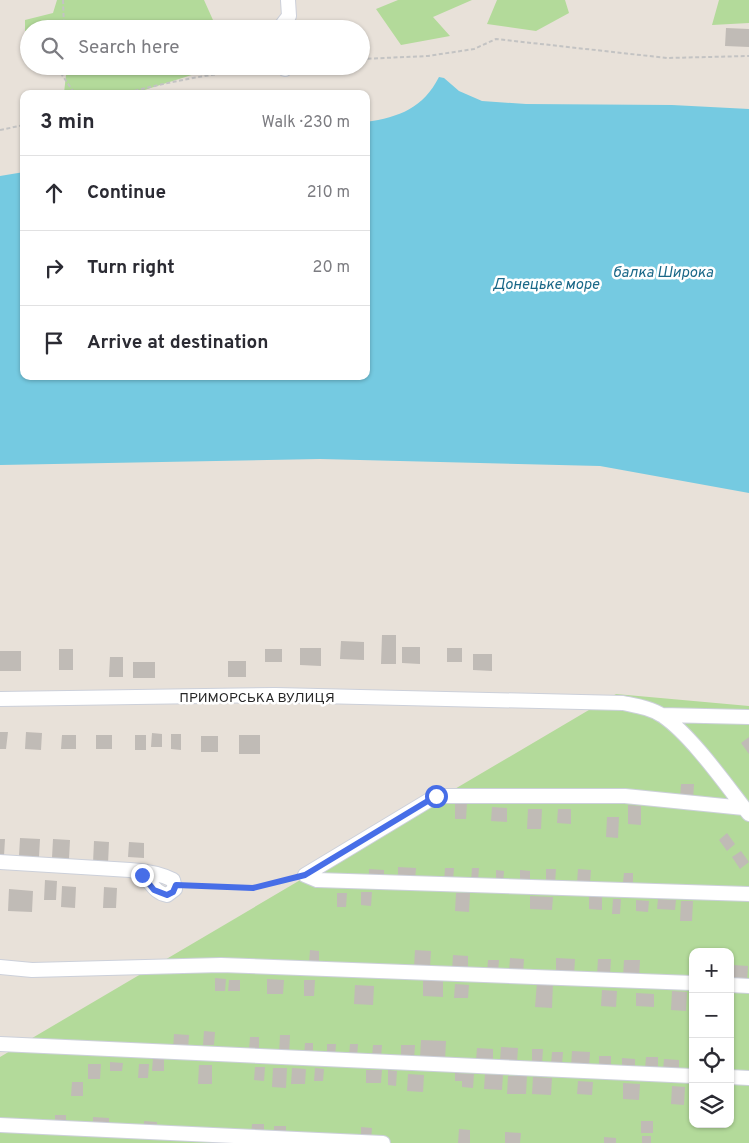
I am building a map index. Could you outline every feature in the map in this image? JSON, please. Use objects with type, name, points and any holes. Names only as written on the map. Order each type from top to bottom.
[{"type":"street","points":[[286,20],[289,16],[288,0]]},
{"type":"street","name":"ПРИМОРСЬКА ВУЛИЦЯ","points":[[0,699],[275,695],[515,699],[623,703],[642,707],[661,715]]},
{"type":"street","points":[[661,715],[749,717]]},
{"type":"street","points":[[661,715],[678,728],[747,811]]},
{"type":"street","points":[[305,875],[436,796],[625,796],[747,811]]},
{"type":"street","points":[[0,862],[130,870],[162,875],[173,880],[176,885]]},
{"type":"street","points":[[305,875],[317,880],[749,894]]},
{"type":"street","points":[[0,966],[32,970],[221,965],[689,983]]},
{"type":"street","points":[[734,985],[749,986]]},
{"type":"street","points":[[0,1044],[689,1076]]},
{"type":"street","points":[[734,1077],[749,1078]]},
{"type":"street","points":[[0,1125],[383,1143]]},
{"type":"path","points":[[63,0],[64,20]]},
{"type":"path","points":[[370,58],[428,56],[474,49],[496,39],[667,58],[749,56]]},
{"type":"path","points":[[63,75],[72,90]]},
{"type":"path","points":[[138,90],[173,81],[214,75]]},
{"type":"path","points":[[0,130],[20,126]]},
{"type":"path","points":[[176,885],[253,888],[305,875]]},
{"type":"green space","points":[[57,0],[204,0],[213,20],[25,20],[53,13]]},
{"type":"green space","points":[[398,0],[472,0],[433,17],[450,36],[401,45],[376,9]]},
{"type":"green space","points":[[497,0],[565,0],[569,13],[536,31],[487,24]]},
{"type":"green space","points":[[719,0],[749,0],[749,23],[712,25]]},
{"type":"green space","points":[[66,75],[192,75],[144,90],[64,90]]},
{"type":"green space","points":[[616,694],[749,706],[749,1143],[0,1143],[0,1057]]},
{"type":"water","name":"Донецьке море","points":[[439,77],[444,78],[459,91],[482,101],[526,104],[672,105],[749,109],[749,493],[600,466],[320,459],[0,465],[0,176],[20,173],[20,380],[370,380],[370,121],[400,114],[418,104],[433,88]]},
{"type":"building","points":[[726,28],[749,29],[749,47],[725,46]]},
{"type":"building","points":[[382,635],[396,635],[396,664],[381,664]]},
{"type":"building","points":[[341,641],[364,642],[364,660],[340,659]]},
{"type":"building","points":[[402,647],[420,647],[420,664],[402,663]]},
{"type":"building","points":[[300,648],[321,648],[321,666],[300,665]]},
{"type":"building","points":[[447,648],[462,648],[462,662],[447,662]]},
{"type":"building","points":[[59,649],[73,649],[73,670],[59,670]]},
{"type":"building","points":[[265,649],[282,649],[282,662],[265,662]]},
{"type":"building","points":[[0,651],[21,651],[21,671],[0,671]]},
{"type":"building","points":[[473,654],[492,654],[492,671],[473,670]]},
{"type":"building","points":[[110,657],[123,657],[123,677],[109,677]]},
{"type":"building","points":[[228,661],[246,661],[246,677],[228,677]]},
{"type":"building","points":[[133,662],[155,662],[155,678],[133,678]]},
{"type":"building","points":[[0,732],[8,732],[6,749],[0,749]]},
{"type":"building","points":[[26,732],[42,733],[41,750],[25,749]]},
{"type":"building","points":[[152,733],[162,734],[162,747],[151,747]]},
{"type":"building","points":[[171,734],[181,734],[181,750],[171,749]]},
{"type":"building","points":[[62,735],[76,735],[76,749],[61,749]]},
{"type":"building","points":[[96,735],[112,735],[112,749],[96,749]]},
{"type":"building","points":[[135,735],[146,735],[146,750],[135,750]]},
{"type":"building","points":[[239,735],[260,735],[260,754],[239,754]]},
{"type":"building","points":[[201,736],[218,736],[218,752],[201,752]]},
{"type":"building","points":[[749,737],[749,754],[741,743]]},
{"type":"building","points":[[681,784],[694,784],[693,801],[680,800]]},
{"type":"building","points":[[455,802],[467,803],[466,819],[455,819]]},
{"type":"building","points":[[628,805],[641,806],[641,825],[628,824]]},
{"type":"building","points":[[492,807],[507,808],[507,822],[491,821]]},
{"type":"building","points":[[528,809],[542,809],[541,829],[527,829]]},
{"type":"building","points":[[558,809],[571,809],[571,824],[557,823]]},
{"type":"building","points":[[607,817],[619,817],[618,838],[606,837]]},
{"type":"building","points":[[727,833],[735,844],[727,851],[719,840]]},
{"type":"building","points":[[20,838],[40,839],[39,857],[19,856]]},
{"type":"building","points":[[0,839],[5,839],[4,856],[0,856]]},
{"type":"building","points":[[53,839],[70,840],[69,859],[52,858]]},
{"type":"building","points":[[94,841],[109,842],[108,864],[93,863]]},
{"type":"building","points":[[129,842],[144,843],[144,858],[128,857]]},
{"type":"building","points":[[741,851],[749,862],[740,869],[732,857]]},
{"type":"building","points":[[398,867],[416,868],[415,881],[398,880]]},
{"type":"building","points":[[445,868],[454,868],[453,881],[444,881]]},
{"type":"building","points":[[472,868],[479,868],[478,881],[471,881]]},
{"type":"building","points":[[369,869],[384,870],[384,879],[369,879]]},
{"type":"building","points":[[546,869],[556,869],[555,884],[546,883]]},
{"type":"building","points":[[578,869],[591,870],[590,884],[577,883]]},
{"type":"building","points":[[496,870],[504,871],[503,883],[496,883]]},
{"type":"building","points":[[520,870],[530,871],[530,883],[520,883]]},
{"type":"building","points":[[624,873],[633,873],[633,883],[623,882]]},
{"type":"building","points":[[45,880],[57,881],[56,900],[44,900]]},
{"type":"building","points":[[62,886],[76,887],[75,908],[61,907]]},
{"type":"building","points":[[104,887],[117,888],[116,908],[103,908]]},
{"type":"building","points":[[9,889],[33,891],[32,912],[8,911]]},
{"type":"building","points":[[361,892],[372,892],[371,906],[361,905]]},
{"type":"building","points":[[337,893],[347,893],[346,907],[337,907]]},
{"type":"building","points":[[456,893],[470,893],[469,912],[455,911]]},
{"type":"building","points":[[530,896],[553,897],[552,910],[530,909]]},
{"type":"building","points":[[589,896],[602,897],[602,910],[589,909]]},
{"type":"building","points":[[613,899],[621,899],[620,914],[612,914]]},
{"type":"building","points":[[658,899],[676,900],[675,910],[657,909]]},
{"type":"building","points":[[636,900],[649,901],[648,912],[636,911]]},
{"type":"building","points":[[681,901],[693,901],[692,921],[680,921]]},
{"type":"building","points":[[310,950],[319,951],[319,964],[309,963]]},
{"type":"building","points":[[415,950],[431,951],[430,968],[414,967]]},
{"type":"building","points":[[453,955],[468,956],[468,971],[452,971]]},
{"type":"building","points":[[510,958],[524,959],[523,973],[509,972]]},
{"type":"building","points":[[556,958],[575,959],[574,975],[556,974]]},
{"type":"building","points":[[598,959],[611,959],[610,976],[597,975]]},
{"type":"building","points":[[488,960],[499,960],[498,973],[487,972]]},
{"type":"building","points":[[624,960],[640,960],[639,978],[623,977]]},
{"type":"building","points":[[734,965],[748,966],[747,982],[734,981]]},
{"type":"building","points":[[215,978],[226,979],[225,991],[215,991]]},
{"type":"building","points":[[267,979],[284,980],[283,994],[267,994]]},
{"type":"building","points":[[229,980],[240,980],[240,991],[228,991]]},
{"type":"building","points":[[304,980],[315,980],[314,996],[304,996]]},
{"type":"building","points":[[423,980],[443,981],[443,997],[423,996]]},
{"type":"building","points":[[537,982],[553,983],[552,1008],[535,1007]]},
{"type":"building","points":[[455,984],[469,985],[468,998],[454,998]]},
{"type":"building","points":[[355,985],[374,986],[373,1005],[354,1004]]},
{"type":"building","points":[[602,990],[617,991],[616,1007],[601,1006]]},
{"type":"building","points":[[672,991],[687,992],[686,1011],[671,1010]]},
{"type":"building","points":[[636,993],[654,994],[654,1007],[636,1006]]},
{"type":"building","points":[[204,1031],[215,1032],[214,1045],[203,1045]]},
{"type":"building","points":[[174,1034],[189,1035],[188,1050],[173,1050]]},
{"type":"building","points":[[280,1035],[290,1035],[289,1054],[279,1054]]},
{"type":"building","points":[[250,1037],[259,1037],[259,1051],[249,1050]]},
{"type":"building","points":[[421,1040],[446,1041],[445,1060],[420,1058]]},
{"type":"building","points":[[305,1043],[313,1043],[313,1057],[304,1056]]},
{"type":"building","points":[[327,1044],[336,1044],[335,1057],[327,1056]]},
{"type":"building","points":[[350,1044],[358,1044],[357,1057],[349,1056]]},
{"type":"building","points":[[373,1045],[382,1045],[381,1058],[372,1057]]},
{"type":"building","points":[[401,1045],[415,1045],[414,1059],[401,1058]]},
{"type":"building","points":[[501,1047],[518,1048],[517,1062],[500,1061]]},
{"type":"building","points":[[477,1048],[493,1049],[493,1061],[476,1060]]},
{"type":"building","points":[[532,1049],[543,1049],[542,1064],[532,1063]]},
{"type":"building","points":[[572,1051],[590,1052],[589,1067],[571,1066]]},
{"type":"building","points":[[552,1052],[563,1052],[562,1065],[551,1064]]},
{"type":"building","points":[[599,1056],[611,1056],[611,1067],[599,1067]]},
{"type":"building","points":[[646,1057],[658,1057],[658,1070],[645,1069]]},
{"type":"building","points":[[153,1058],[164,1058],[164,1071],[152,1071]]},
{"type":"building","points":[[622,1058],[635,1059],[635,1070],[622,1069]]},
{"type":"building","points":[[664,1059],[679,1060],[679,1071],[663,1070]]},
{"type":"building","points":[[110,1062],[123,1063],[122,1071],[110,1071]]},
{"type":"building","points":[[88,1064],[101,1064],[100,1079],[88,1079]]},
{"type":"building","points":[[139,1064],[149,1064],[148,1078],[138,1078]]},
{"type":"building","points":[[199,1065],[212,1065],[212,1084],[198,1084]]},
{"type":"building","points":[[255,1067],[265,1067],[264,1081],[254,1080]]},
{"type":"building","points":[[273,1068],[287,1068],[286,1088],[272,1087]]},
{"type":"building","points":[[292,1068],[306,1069],[305,1084],[291,1084]]},
{"type":"building","points":[[315,1068],[324,1069],[323,1081],[314,1081]]},
{"type":"building","points":[[366,1070],[382,1070],[381,1083],[366,1083]]},
{"type":"building","points":[[388,1070],[397,1071],[396,1086],[388,1085]]},
{"type":"building","points":[[455,1073],[474,1074],[473,1088],[462,1087],[462,1081],[455,1081]]},
{"type":"building","points":[[408,1074],[424,1075],[423,1092],[407,1091]]},
{"type":"building","points":[[485,1074],[503,1075],[502,1090],[484,1089]]},
{"type":"building","points":[[508,1076],[527,1076],[526,1094],[507,1094]]},
{"type":"building","points":[[533,1077],[552,1078],[551,1095],[532,1094]]},
{"type":"building","points":[[578,1081],[593,1082],[592,1095],[577,1094]]},
{"type":"building","points":[[72,1082],[83,1082],[83,1096],[71,1096]]},
{"type":"building","points":[[623,1083],[640,1084],[639,1100],[623,1099]]},
{"type":"building","points":[[672,1086],[685,1087],[684,1105],[671,1104]]},
{"type":"building","points":[[55,1115],[66,1115],[66,1127],[55,1126]]},
{"type":"building","points":[[93,1117],[109,1118],[109,1128],[93,1128]]},
{"type":"building","points":[[144,1121],[157,1122],[157,1131],[144,1131]]},
{"type":"building","points":[[641,1121],[653,1121],[653,1133],[641,1133]]},
{"type":"building","points":[[252,1124],[264,1124],[264,1136],[251,1135]]},
{"type":"building","points":[[274,1126],[286,1126],[286,1137],[274,1137]]},
{"type":"building","points":[[361,1127],[372,1128],[371,1140],[361,1140]]},
{"type":"building","points":[[459,1129],[470,1130],[470,1143],[458,1143]]},
{"type":"building","points":[[505,1132],[521,1133],[520,1143],[505,1143]]},
{"type":"building","points":[[642,1136],[651,1136],[651,1143],[642,1143]]},
{"type":"building","points":[[604,1137],[616,1138],[616,1143],[604,1143]]},
{"type":"route","points":[[142,875],[154,890],[160,894],[167,895],[176,889],[176,885],[253,888],[305,875],[436,796]]},
{"type":"water label","name":"балка Широка","points":[[663,272]]}]
